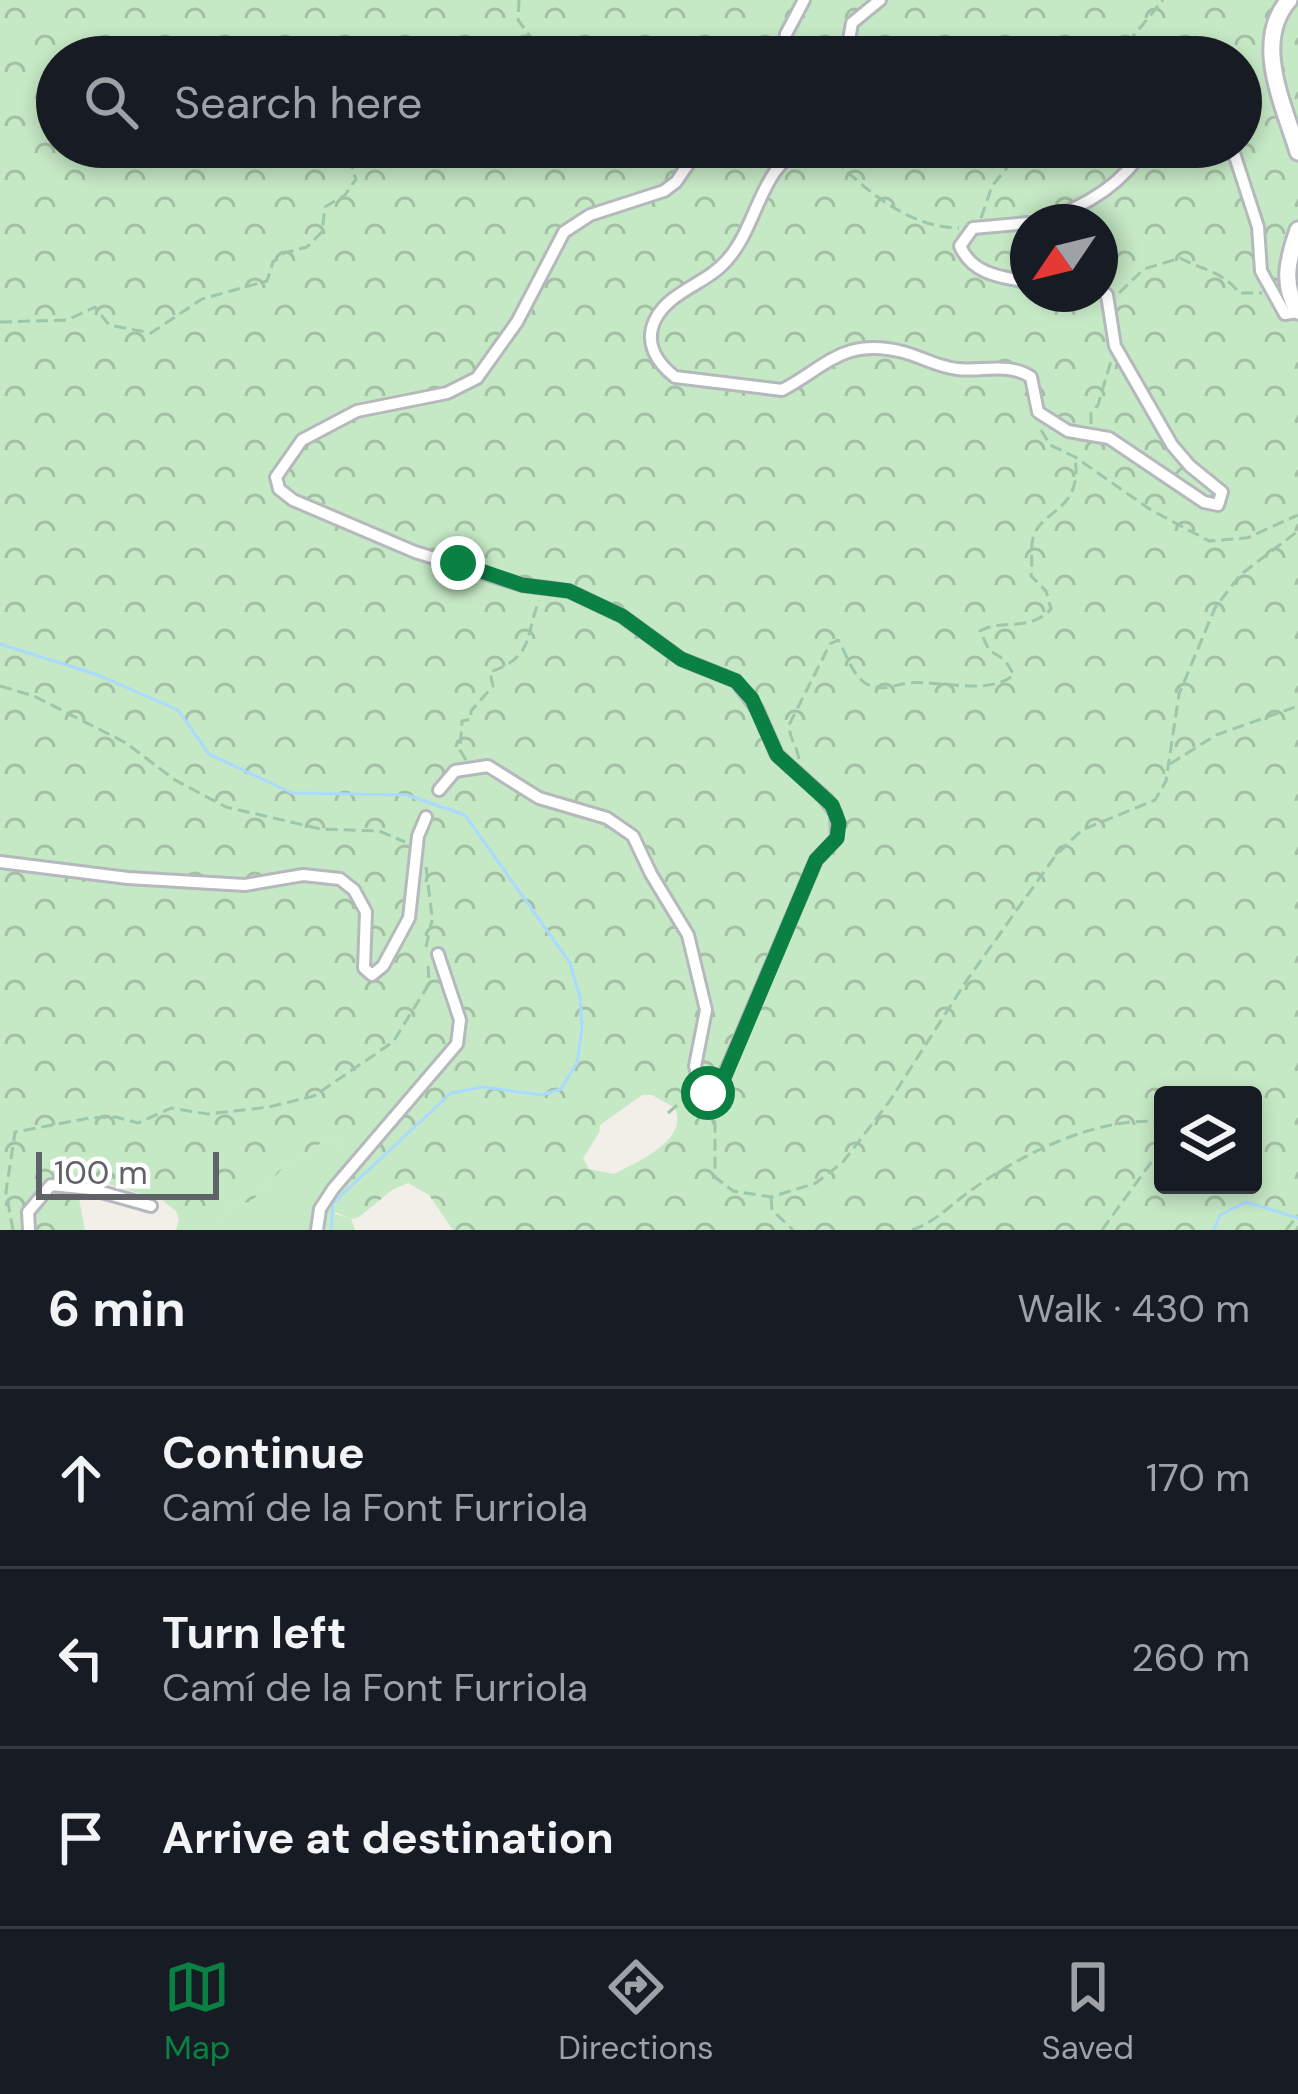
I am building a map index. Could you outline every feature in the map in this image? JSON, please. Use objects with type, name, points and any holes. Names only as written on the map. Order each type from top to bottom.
[{"type":"main road","points":[[1289,0],[1275,22],[1271,46],[1298,152]]},
{"type":"main road","points":[[1298,230],[1286,275],[1298,312]]},
{"type":"street","points":[[786,36],[804,0]]},
{"type":"street","points":[[850,36],[853,23],[880,0]]},
{"type":"street","points":[[439,790],[452,774],[470,766],[494,768],[539,798],[607,818],[633,836],[688,935],[706,1010],[695,1066],[704,1090],[724,1078],[816,860],[839,831],[832,805],[777,755],[752,699],[736,681],[681,659],[622,616],[569,591],[509,582],[395,545],[284,494],[276,484],[278,471],[302,440],[358,411],[447,393],[476,378],[517,322],[564,232],[590,215],[670,187],[684,168]]},
{"type":"street","points":[[777,168],[727,261],[658,316],[652,341],[662,366],[682,379],[774,391],[788,387],[824,360],[853,350],[885,349],[950,368],[995,367],[1028,373],[1038,412],[1068,431],[1109,438],[1214,506],[1221,502],[1222,492],[1172,445],[1115,346],[1109,312]]},
{"type":"street","points":[[1082,204],[1128,168]]},
{"type":"street","points":[[1239,168],[1253,208],[1261,271],[1268,289],[1285,314],[1298,312]]},
{"type":"street","points":[[1010,224],[976,227],[960,246],[972,265],[1010,277]]},
{"type":"street","points":[[0,862],[128,878],[245,885],[303,875],[340,879],[354,890],[366,912],[364,968],[372,975],[383,966],[409,918],[426,817]]},
{"type":"street","points":[[317,1230],[320,1209],[333,1189],[457,1044],[460,1020],[438,954]]},
{"type":"street","points":[[29,1230],[28,1212],[50,1185],[91,1189],[151,1206]]},
{"type":"path","points":[[519,0],[518,20],[530,36]]},
{"type":"path","points":[[1133,36],[1163,0]]},
{"type":"path","points":[[0,322],[67,320],[94,307],[109,325],[151,332],[202,299],[266,281],[273,262],[284,253],[307,247],[322,232],[325,207],[345,195],[356,179],[352,168]]},
{"type":"path","points":[[846,168],[890,206],[944,228],[976,227],[992,186],[1007,168]]},
{"type":"path","points":[[1118,295],[1129,280],[1172,258],[1185,258],[1192,266],[1226,277],[1240,293],[1268,289]]},
{"type":"path","points":[[1091,432],[1091,413],[1098,405],[1115,346]]},
{"type":"path","points":[[1038,412],[1050,445],[1209,541],[1247,538],[1298,515]]},
{"type":"path","points":[[801,778],[789,725],[830,644],[838,640],[855,673],[867,686],[876,688],[906,683],[974,686],[1005,682],[1014,676],[1005,660],[988,650],[980,631],[986,625],[1031,624],[1051,609],[1051,599],[1031,576],[1031,543],[1043,521],[1065,506],[1077,471],[1075,457]]},
{"type":"path","points":[[668,1113],[704,1090],[715,1123],[715,1177],[733,1191],[771,1197],[816,1183],[843,1162],[1056,855],[1082,830],[1155,800],[1170,764],[1179,694],[1215,608],[1228,586],[1298,531]]},
{"type":"path","points":[[470,766],[460,750],[462,721],[471,718],[471,711],[493,686],[490,672],[512,663],[526,650],[544,586]]},
{"type":"path","points":[[0,686],[34,696],[126,743],[175,780],[226,808],[321,829],[398,836],[417,851],[428,872],[438,954]]},
{"type":"path","points":[[1170,764],[1216,735],[1298,706]]},
{"type":"path","points":[[13,1230],[6,1192],[15,1132],[90,1118],[116,1117],[138,1123],[171,1108],[208,1114],[314,1096],[347,1070],[373,1059],[410,1017],[429,983],[426,946],[432,920]]},
{"type":"path","points":[[912,1230],[947,1213],[963,1196],[999,1174],[1060,1143],[1109,1125],[1154,1122]]},
{"type":"path","points":[[1102,1230],[1154,1158]]},
{"type":"path","points":[[771,1197],[772,1210],[793,1230]]},
{"type":"path","points":[[1286,1230],[1298,1215]]},
{"type":"green space","points":[[0,0],[1298,0],[1298,1230],[453,1230],[429,1195],[408,1183],[359,1217],[351,1219],[328,1209],[329,1184],[345,1154],[336,1140],[328,1138],[282,1169],[252,1201],[227,1208],[215,1230],[176,1230],[176,1211],[162,1200],[91,1179],[77,1188],[85,1230],[0,1230]],"holes":[[[642,1095],[652,1095],[675,1108],[675,1130],[668,1140],[614,1174],[589,1169],[583,1158],[600,1125]]]},
{"type":"green space","points":[[328,1138],[336,1140],[345,1154],[335,1214],[351,1219],[355,1230],[215,1230],[227,1208],[252,1201],[282,1169]]},
{"type":"waterway","points":[[0,644],[98,675],[178,710],[209,754],[292,793],[407,795],[465,815],[570,963],[580,997],[582,1028],[577,1063],[561,1089],[542,1095],[483,1087],[451,1093],[333,1203],[331,1230]]},
{"type":"waterway","points":[[1214,1230],[1220,1215],[1246,1202],[1298,1218]]},
{"type":"route","points":[[458,563],[509,582],[569,591],[622,616],[681,659],[736,681],[752,699],[777,755],[832,805],[839,823],[837,838],[816,860],[724,1078],[708,1093]]}]
